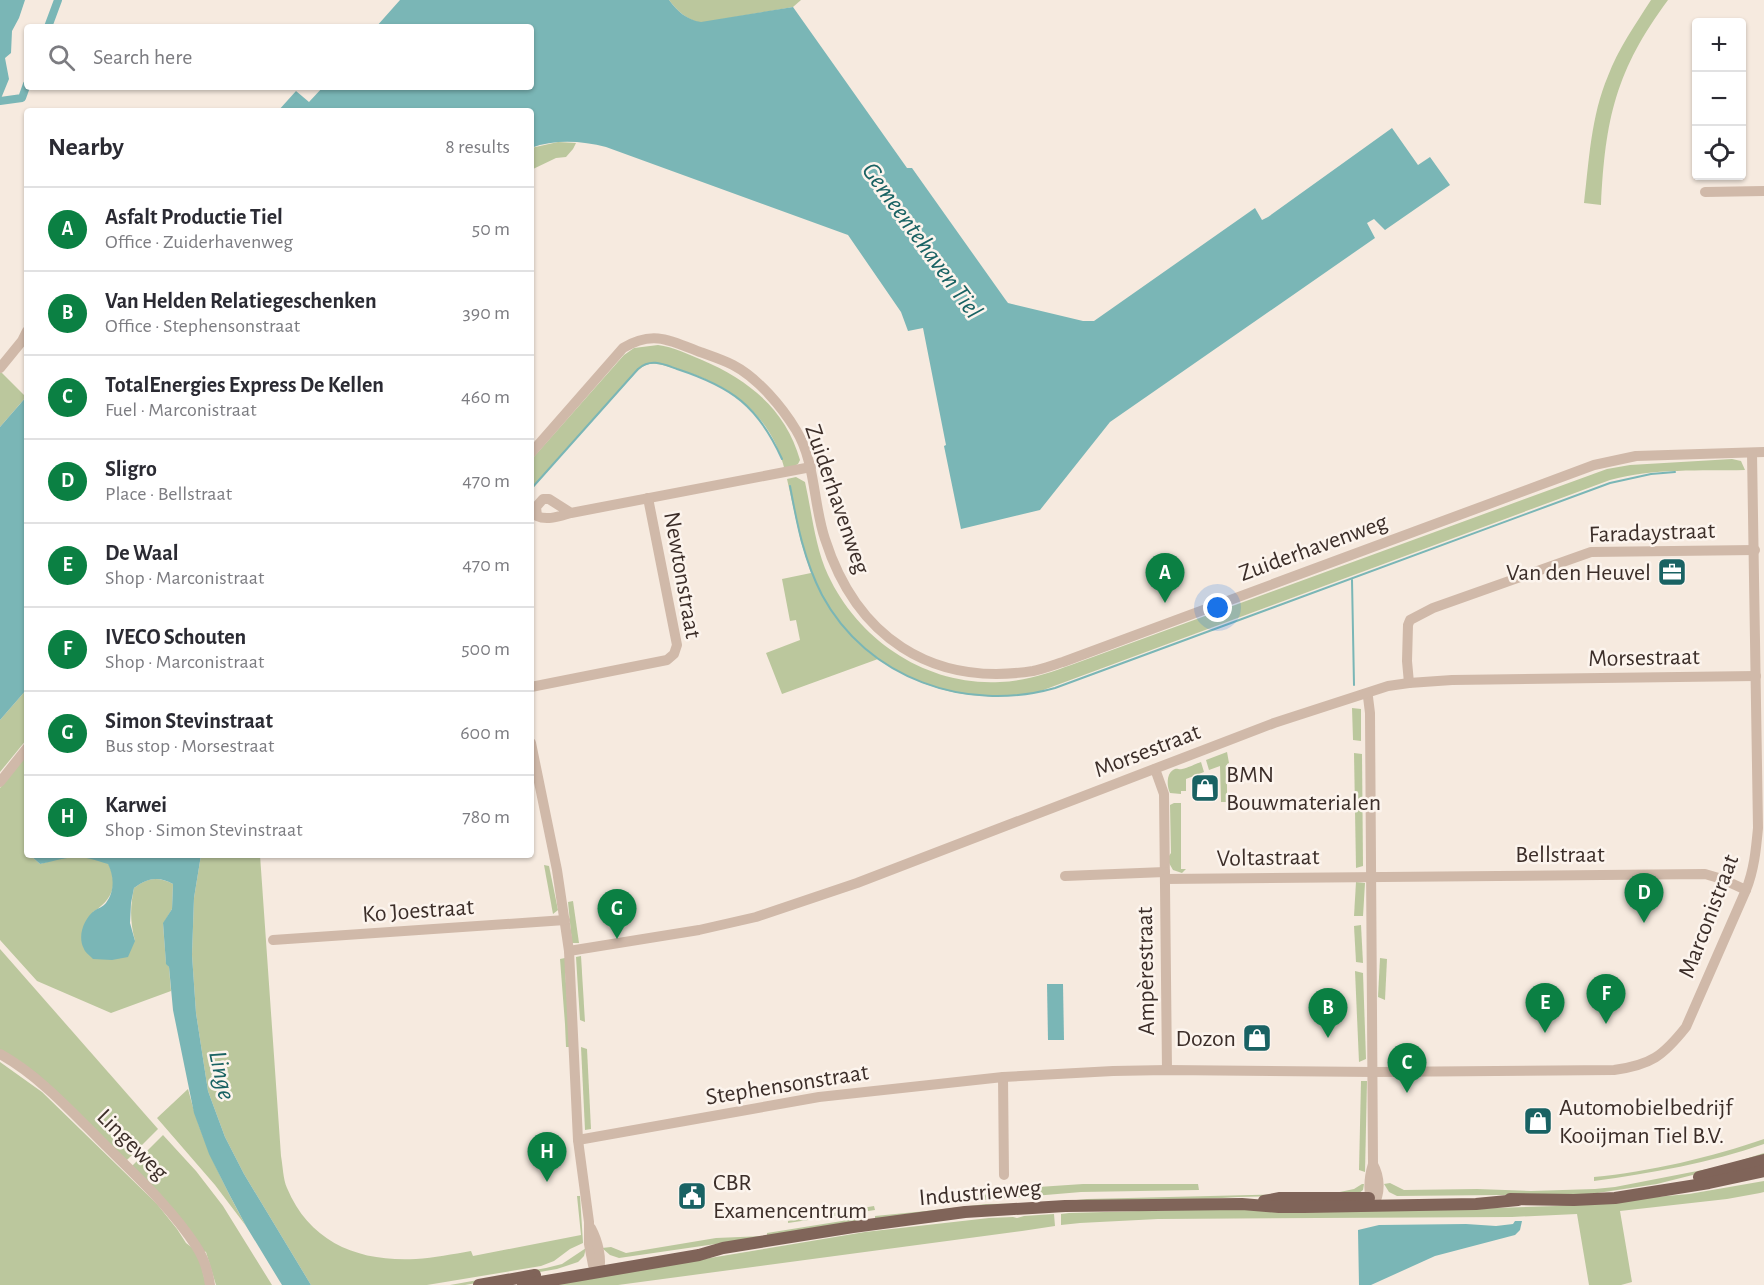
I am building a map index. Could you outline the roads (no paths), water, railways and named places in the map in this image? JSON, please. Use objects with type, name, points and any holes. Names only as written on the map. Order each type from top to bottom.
[{"type":"main road","name":"Industrieweg","points":[[479,1285],[699,1255],[723,1248],[965,1212],[1065,1206],[1242,1204],[1280,1198],[1476,1204],[1518,1200],[1615,1198],[1650,1191],[1764,1160]]},
{"type":"main road","name":"Industrieweg","points":[[1650,1191],[1699,1185],[1764,1171]]},
{"type":"main road","name":"Industrieweg","points":[[523,1285],[598,1267]]},
{"type":"street","points":[[1705,192],[1764,191]]},
{"type":"street","points":[[0,368],[24,336]]},
{"type":"street","name":"Zuiderhavenweg","points":[[534,450],[623,348],[634,341],[648,338],[678,343],[735,366],[774,399],[797,432],[811,467],[824,537],[833,563],[848,592],[866,617],[886,637],[914,655],[965,672],[992,674],[1035,670],[1063,662],[1594,465],[1645,455],[1764,452]]},
{"type":"street","name":"Marconistraat","points":[[1373,1072],[1614,1070],[1634,1067],[1653,1060],[1671,1047],[1686,1027],[1746,890],[1752,874],[1761,828],[1752,453]]},
{"type":"street","name":"Newtonstraat","points":[[571,513],[811,467]]},
{"type":"street","name":"Newtonstraat","points":[[534,686],[667,660],[674,654],[677,645],[648,498]]},
{"type":"street","name":"Faradaystraat","points":[[1409,683],[1408,625],[1410,620],[1433,608],[1591,552],[1755,550]]},
{"type":"street","name":"Morsestraat","points":[[569,951],[699,930],[756,917],[857,883],[1274,723],[1388,686],[1452,680],[1756,676]]},
{"type":"street","points":[[1365,694],[1368,697],[1370,713],[1373,1164],[1378,1173],[1374,1200]]},
{"type":"street","points":[[0,782],[24,752]]},
{"type":"street","points":[[534,765],[557,870],[569,951],[578,1140],[589,1222],[594,1233],[598,1267]]},
{"type":"street","name":"Ampèrestraat","points":[[1155,770],[1164,794],[1167,1070]]},
{"type":"street","name":"Bellstraat","points":[[1371,876],[1705,874],[1746,890]]},
{"type":"street","name":"Ampèrestraat","points":[[1065,876],[1165,876]]},
{"type":"street","name":"Voltastraat","points":[[1165,876],[1371,876]]},
{"type":"street","name":"Ko Joestraat","points":[[273,940],[564,920]]},
{"type":"street","name":"Lingeweg","points":[[0,1054],[56,1097],[163,1203],[203,1259],[210,1285]]},
{"type":"street","name":"Stephensonstraat","points":[[578,1140],[819,1097],[1003,1077],[1167,1070],[1373,1072]]},
{"type":"street","points":[[1003,1077],[1004,1175]]},
{"type":"water","points":[[0,0],[25,0],[12,31],[11,53],[5,58],[9,79],[0,101]]},
{"type":"water","name":"Gemeentehaven Tiel","points":[[400,0],[669,0],[683,14],[701,22],[793,7],[907,168],[912,168],[1008,303],[1083,321],[1094,321],[1255,208],[1262,220],[1268,217],[1392,128],[1418,165],[1430,157],[1450,185],[1385,230],[1374,219],[1367,223],[1375,238],[1110,422],[1040,510],[961,529],[923,328],[908,331],[901,312],[848,235],[606,147],[568,142],[534,147],[534,108],[281,108],[296,91],[309,102],[320,90],[534,90],[534,24],[379,24]]},
{"type":"water","points":[[24,399],[24,692],[0,720],[0,427]]},
{"type":"water","points":[[33,858],[68,858],[59,860],[40,864]]},
{"type":"water","points":[[88,858],[201,858],[194,898],[192,955],[196,1013],[208,1091],[225,1137],[244,1174],[311,1285],[282,1285],[228,1192],[209,1154],[194,1113],[173,1010],[169,967],[166,964],[163,923],[172,909],[173,884],[153,879],[134,888],[130,923],[135,941],[128,957],[112,960],[93,959],[84,949],[81,933],[87,918],[105,904],[111,894],[112,878],[108,864]]},
{"type":"water","points":[[1047,984],[1063,984],[1064,1040],[1048,1040]]},
{"type":"water","points":[[1515,1221],[1522,1221],[1520,1230],[1515,1235],[1435,1256],[1371,1285],[1359,1285],[1358,1230],[1379,1225],[1496,1226],[1513,1224]]},
{"type":"waterway","points":[[49,24],[58,0]]},
{"type":"waterway","points":[[0,101],[22,98],[25,90]]},
{"type":"waterway","points":[[534,486],[638,369],[652,363],[667,365],[728,391],[753,412],[782,459]]},
{"type":"waterway","points":[[790,486],[798,528],[810,569],[822,595],[841,624],[865,648],[892,668],[922,682],[954,692],[988,696],[1022,695],[1055,688],[1610,483],[1651,474],[1675,472]]},
{"type":"waterway","points":[[1352,580],[1354,685]]},
{"type":"place","name":"Van den Heuvel","points":[[1672,572]]},
{"type":"place","name":"Asfalt Productie Tiel","points":[[1165,603]]},
{"type":"place","name":"BMN Bouwmaterialen","points":[[1205,788]]},
{"type":"place","name":"Sligro","points":[[1644,923]]},
{"type":"place","name":"Simon Stevinstraat","points":[[617,939]]},
{"type":"place","name":"IVECO Schouten","points":[[1606,1024]]},
{"type":"place","name":"De Waal","points":[[1545,1033]]},
{"type":"place","name":"Dozon","points":[[1257,1038]]},
{"type":"place","name":"Van Helden Relatiegeschenken","points":[[1328,1038]]},
{"type":"place","name":"TotalEnergies Express De Kellen","points":[[1407,1093]]},
{"type":"place","name":"Automobielbedrijf Kooijman Tiel B.V.","points":[[1538,1121]]},
{"type":"place","name":"Karwei","points":[[547,1182]]},
{"type":"place","name":"CBR Examencentrum","points":[[692,1196]]},
{"type":"water label","name":"Linge","points":[[223,1075]]}]
